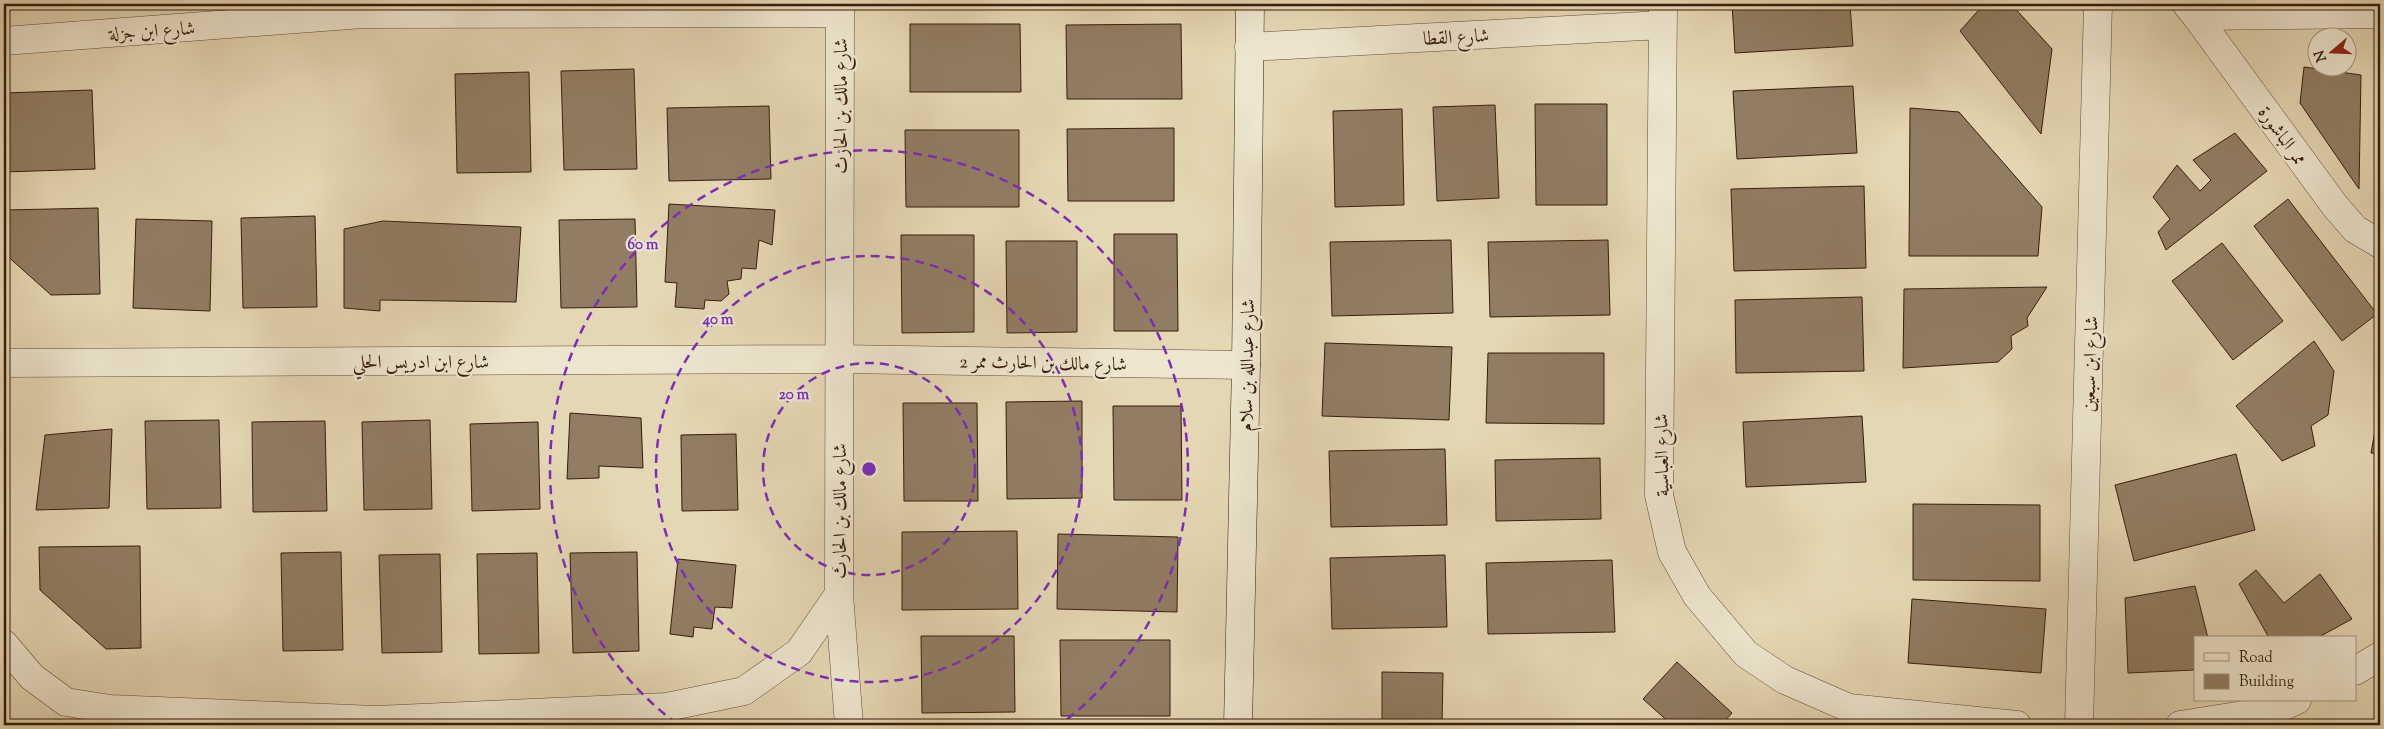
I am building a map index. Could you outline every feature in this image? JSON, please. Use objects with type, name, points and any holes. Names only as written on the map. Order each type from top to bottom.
[{"type":"street","name":"شارع عبدالله بن سلام","points":[[1238,725],[1246,365],[1250,4]]},
{"type":"street","name":"شارع ابن سبعين","points":[[2079,725],[2098,4]]},
{"type":"street","name":"شارع ابن جزلة","points":[[4,41],[363,9],[840,8]]},
{"type":"street","name":"شارع مالك بن الحارث","points":[[4,644],[32,677],[66,702],[110,709],[376,723],[667,707],[744,691],[799,652],[839,594],[840,8]]},
{"type":"street","points":[[2191,10],[2380,14]]},
{"type":"street","name":"ممر الباشورة","points":[[2191,10],[2335,206],[2355,229],[2380,244]]},
{"type":"street","name":"شارع القطا","points":[[1249,47],[1663,14]]},
{"type":"street","name":"شارع العباسية","points":[[1663,14],[1659,495],[1672,552],[1697,596],[1746,654],[1785,680],[1849,708],[2017,725]]},
{"type":"street","name":"شارع ابن ادريس الحلي","points":[[4,363],[839,359]]},
{"type":"street","name":"شارع مالك بن الحارث ممر 2","points":[[839,359],[1246,365]]},
{"type":"street","points":[[839,594],[849,725]]},
{"type":"street","points":[[2356,671],[2380,656]]},
{"type":"street","points":[[2180,725],[2275,710],[2293,702]]},
{"type":"building","points":[[1732,4],[1850,4],[1853,46],[1735,53]]},
{"type":"building","points":[[1984,4],[2011,4],[2052,49],[2041,134],[1960,31]]},
{"type":"building","points":[[910,24],[1020,24],[1021,92],[910,92]]},
{"type":"building","points":[[1181,24],[1182,99],[1067,99],[1066,25]]},
{"type":"building","points":[[2304,67],[2306,67],[2306,78],[2356,78],[2356,74],[2361,75],[2359,189],[2300,103]]},
{"type":"building","points":[[634,69],[637,169],[564,170],[561,71]]},
{"type":"building","points":[[529,72],[531,172],[457,173],[455,74]]},
{"type":"building","points":[[1853,86],[1857,153],[1737,159],[1733,91]]},
{"type":"building","points":[[92,90],[95,169],[4,172],[4,93]]},
{"type":"building","points":[[1535,104],[1607,104],[1607,205],[1536,205]]},
{"type":"building","points":[[1495,105],[1499,198],[1437,201],[1433,107]]},
{"type":"building","points":[[769,106],[771,179],[669,181],[667,108]]},
{"type":"building","points":[[1910,108],[1959,112],[2042,207],[2038,256],[1909,256]]},
{"type":"building","points":[[1402,109],[1404,205],[1335,207],[1333,111]]},
{"type":"building","points":[[1174,128],[1174,201],[1068,201],[1067,129]]},
{"type":"building","points":[[905,130],[1019,130],[1019,207],[906,207]]},
{"type":"building","points":[[2235,133],[2267,171],[2166,250],[2158,232],[2170,219],[2153,197],[2177,165],[2200,191],[2211,180],[2193,160]]},
{"type":"building","points":[[1864,186],[1866,268],[1734,271],[1731,189]]},
{"type":"building","points":[[2288,199],[2377,314],[2342,341],[2254,226]]},
{"type":"building","points":[[669,204],[775,210],[772,245],[759,240],[756,269],[742,268],[741,279],[727,281],[729,294],[721,301],[705,300],[704,309],[675,307],[677,283],[665,282]]},
{"type":"building","points":[[98,208],[100,294],[51,295],[4,253],[4,210]]},
{"type":"building","points":[[315,216],[317,307],[243,308],[241,218]]},
{"type":"building","points":[[136,219],[212,221],[210,311],[133,308]]},
{"type":"building","points":[[635,219],[637,307],[561,308],[559,220]]},
{"type":"building","points":[[383,221],[521,227],[516,302],[380,300],[380,311],[344,308],[344,229]]},
{"type":"building","points":[[1114,234],[1177,234],[1178,331],[1114,331]]},
{"type":"building","points":[[901,235],[974,235],[974,332],[902,333]]},
{"type":"building","points":[[1451,240],[1453,313],[1332,316],[1330,242]]},
{"type":"building","points":[[1608,240],[1610,315],[1490,317],[1488,242]]},
{"type":"building","points":[[1006,241],[1077,241],[1077,332],[1007,333]]},
{"type":"building","points":[[2222,243],[2283,321],[2233,360],[2172,281]]},
{"type":"building","points":[[2047,287],[2027,318],[2028,326],[2011,336],[2012,349],[1998,362],[1903,368],[1904,289]]},
{"type":"building","points":[[1862,297],[1864,371],[1736,373],[1735,300]]},
{"type":"building","points":[[2314,341],[2334,371],[2328,415],[2311,426],[2315,446],[2282,461],[2236,406]]},
{"type":"building","points":[[1325,343],[1452,347],[1449,420],[1322,416]]},
{"type":"building","points":[[1488,353],[1604,353],[1604,424],[1486,423]]},
{"type":"building","points":[[1082,401],[1082,498],[1007,499],[1006,402]]},
{"type":"building","points":[[903,403],[977,403],[978,501],[904,501]]},
{"type":"building","points":[[2380,403],[2380,454],[2371,453]]},
{"type":"building","points":[[1113,406],[1181,406],[1182,500],[1114,500]]},
{"type":"building","points":[[570,413],[641,418],[643,468],[599,466],[599,478],[567,479]]},
{"type":"building","points":[[1862,416],[1866,482],[1746,487],[1743,422]]},
{"type":"building","points":[[219,420],[221,508],[147,509],[145,421]]},
{"type":"building","points":[[430,420],[432,509],[364,510],[362,422]]},
{"type":"building","points":[[325,421],[327,511],[253,512],[252,422]]},
{"type":"building","points":[[538,422],[540,509],[472,511],[470,424]]},
{"type":"building","points":[[112,429],[109,508],[36,510],[45,435]]},
{"type":"building","points":[[736,434],[738,510],[682,511],[681,435]]},
{"type":"building","points":[[1445,449],[1447,525],[1331,527],[1329,451]]},
{"type":"building","points":[[2236,454],[2255,530],[2134,561],[2115,485]]},
{"type":"building","points":[[1600,458],[1601,519],[1496,521],[1495,460]]},
{"type":"building","points":[[1913,504],[2040,505],[2040,581],[1913,580]]},
{"type":"building","points":[[1017,531],[1018,609],[902,610],[902,532]]},
{"type":"building","points":[[1058,534],[1178,537],[1177,612],[1057,609]]},
{"type":"building","points":[[140,546],[141,648],[106,649],[40,590],[39,547]]},
{"type":"building","points":[[341,552],[343,650],[283,651],[281,553]]},
{"type":"building","points":[[637,552],[639,651],[573,653],[570,553]]},
{"type":"building","points":[[537,553],[539,653],[479,654],[477,554]]},
{"type":"building","points":[[440,554],[442,652],[382,653],[379,555]]},
{"type":"building","points":[[1445,555],[1447,627],[1332,629],[1330,558]]},
{"type":"building","points":[[678,559],[736,565],[732,608],[715,607],[712,629],[694,627],[693,637],[670,634]]},
{"type":"building","points":[[1612,560],[1615,632],[1488,634],[1486,563]]},
{"type":"building","points":[[2256,570],[2284,603],[2320,574],[2352,619],[2321,636],[2268,636],[2239,584]]},
{"type":"building","points":[[2195,586],[2208,636],[2194,636],[2194,670],[2128,673],[2125,598]]},
{"type":"building","points":[[1912,599],[2046,609],[2041,673],[1908,663]]},
{"type":"building","points":[[921,636],[1014,636],[1015,712],[922,713]]},
{"type":"building","points":[[1060,640],[1170,640],[1170,716],[1061,716]]},
{"type":"building","points":[[1677,662],[1732,713],[1721,725],[1672,725],[1643,699]]},
{"type":"building","points":[[1382,672],[1443,673],[1442,725],[1382,725]]}]
